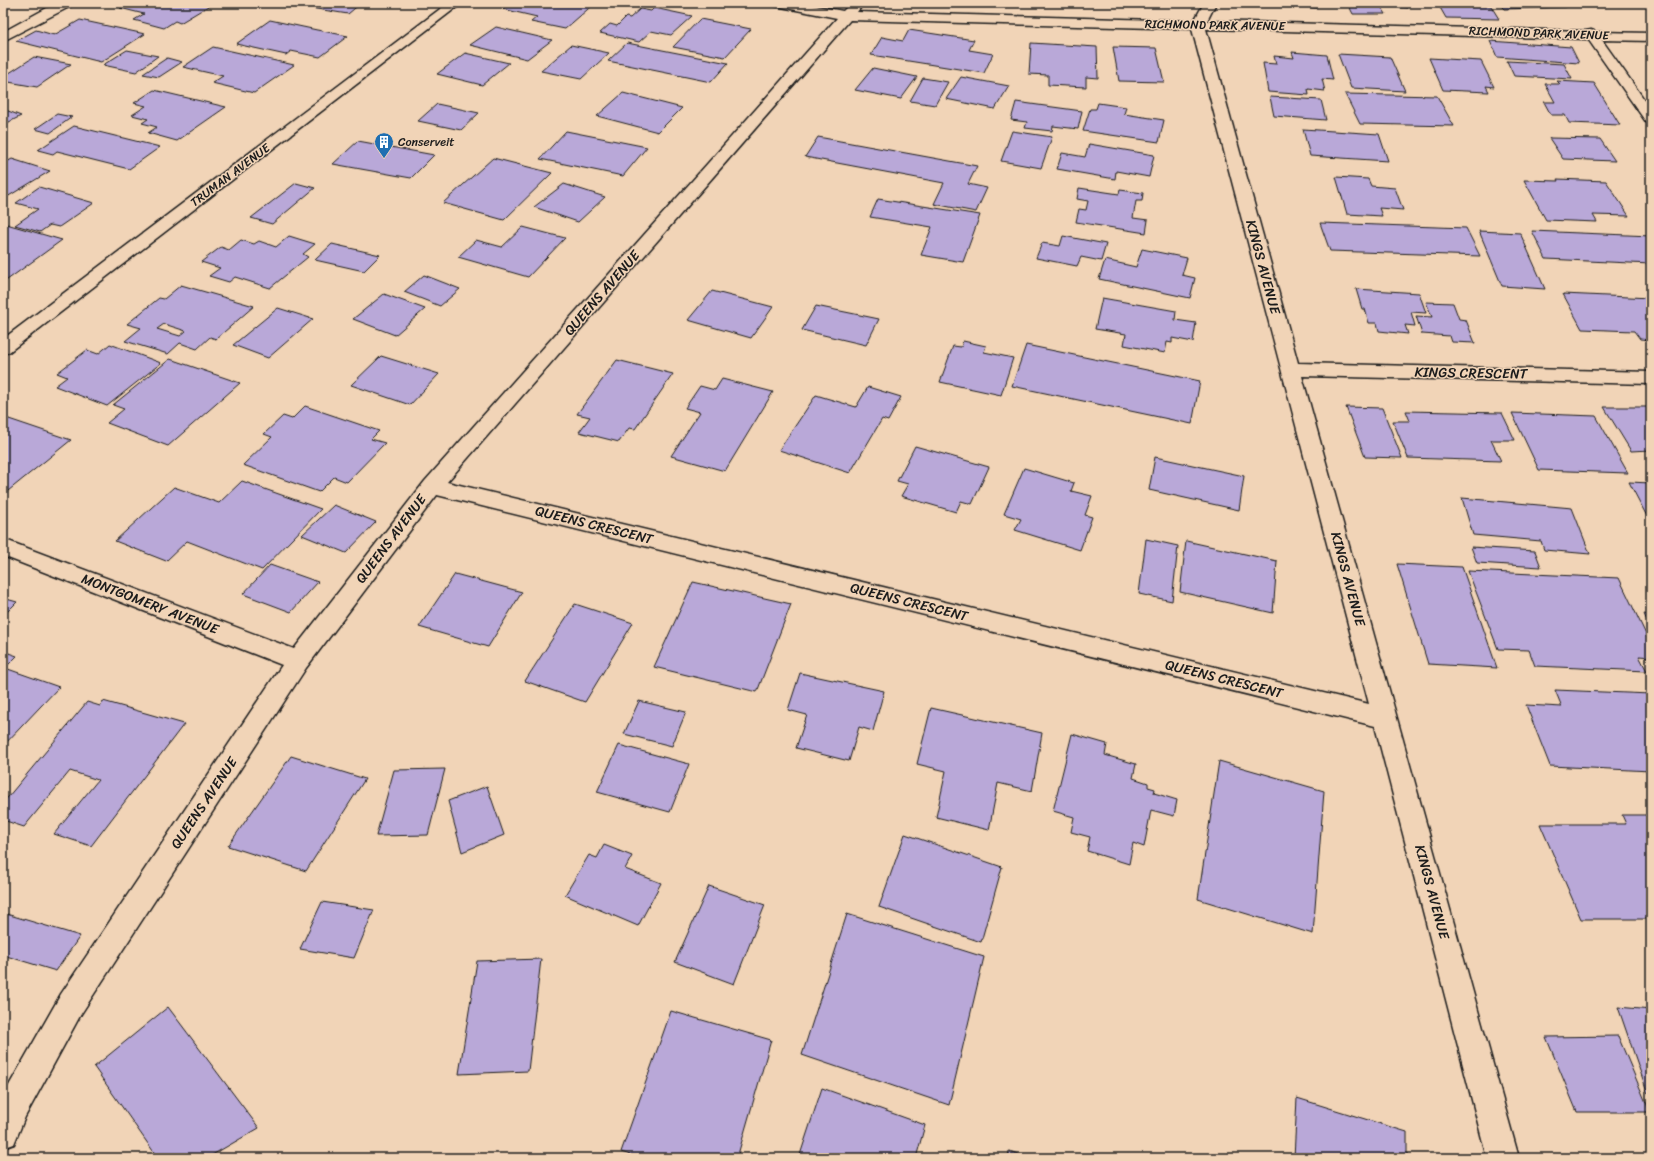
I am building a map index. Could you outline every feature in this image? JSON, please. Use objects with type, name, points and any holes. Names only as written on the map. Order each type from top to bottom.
[{"type":"street","points":[[3,37],[66,3]]},
{"type":"street","name":"TRUMAN AVENUE","points":[[3,348],[456,3]]},
{"type":"street","name":"RICHMOND PARK AVENUE","points":[[780,3],[852,9],[1198,25],[1591,34],[1651,37]]},
{"type":"street","points":[[1198,25],[1210,3]]},
{"type":"street","name":"QUEENS AVENUE","points":[[3,1133],[13,1108],[70,1004],[298,661],[432,486],[852,9]]},
{"type":"street","name":"KINGS AVENUE","points":[[1198,25],[1290,369],[1386,718],[1503,1158]]},
{"type":"street","points":[[1591,34],[1651,119]]},
{"type":"street","name":"KINGS CRESCENT","points":[[1290,369],[1651,378]]},
{"type":"street","name":"QUEENS CRESCENT","points":[[432,486],[1386,718]]},
{"type":"street","name":"MONTGOMERY AVENUE","points":[[3,547],[298,661]]},
{"type":"building","points":[[129,3],[200,3],[210,5],[180,23],[175,21],[164,28],[134,20],[144,14],[120,8]]},
{"type":"building","points":[[310,3],[361,3],[348,14],[304,7]]},
{"type":"building","points":[[511,3],[595,3],[565,29],[531,22],[537,17],[503,9]]},
{"type":"building","points":[[1286,3],[1314,3],[1316,8],[1287,6]]},
{"type":"building","points":[[1386,3],[1429,3],[1431,6],[1406,5],[1408,8],[1389,7]]},
{"type":"building","points":[[1498,3],[1562,3],[1566,7],[1504,9]]},
{"type":"building","points":[[1348,4],[1380,5],[1386,14],[1353,14]]},
{"type":"building","points":[[1438,4],[1491,6],[1499,19],[1446,18]]},
{"type":"building","points":[[654,8],[692,16],[671,35],[651,31],[639,42],[600,33],[610,24],[617,26],[626,17],[630,18],[640,9],[651,11]]},
{"type":"building","points":[[700,19],[751,29],[725,57],[673,47]]},
{"type":"building","points":[[80,20],[145,34],[101,62],[16,41],[36,30],[54,35]]},
{"type":"building","points":[[270,20],[348,36],[320,57],[291,51],[286,55],[236,44]]},
{"type":"building","points":[[496,27],[552,40],[527,59],[470,45]]},
{"type":"building","points":[[909,30],[974,40],[969,50],[993,54],[984,73],[871,55],[882,37],[903,41]]},
{"type":"building","points":[[1490,41],[1571,47],[1579,63],[1497,57]]},
{"type":"building","points":[[627,43],[728,63],[711,82],[608,61]]},
{"type":"building","points":[[1031,43],[1097,47],[1098,78],[1086,77],[1086,87],[1048,85],[1048,75],[1029,74]]},
{"type":"building","points":[[571,45],[609,53],[581,79],[541,71]]},
{"type":"building","points":[[213,47],[294,65],[254,93],[212,83],[223,76],[183,67]]},
{"type":"building","points":[[1113,47],[1156,48],[1164,82],[1119,81]]},
{"type":"building","points":[[127,50],[158,56],[136,72],[103,65]]},
{"type":"building","points":[[1292,52],[1327,55],[1333,80],[1322,79],[1325,91],[1308,89],[1309,95],[1268,92],[1263,63],[1276,64],[1274,56],[1294,58]]},
{"type":"building","points":[[465,53],[509,63],[482,85],[437,74]]},
{"type":"building","points":[[1338,54],[1390,57],[1405,91],[1351,88]]},
{"type":"building","points":[[34,57],[71,64],[37,87],[3,81],[3,77]]},
{"type":"building","points":[[167,58],[182,62],[159,77],[143,74]]},
{"type":"building","points":[[1429,58],[1481,61],[1494,87],[1486,86],[1489,92],[1443,90]]},
{"type":"building","points":[[1507,61],[1564,64],[1572,79],[1514,76]]},
{"type":"building","points":[[873,68],[917,77],[901,99],[855,90]]},
{"type":"building","points":[[961,77],[1009,86],[995,109],[946,99]]},
{"type":"building","points":[[923,78],[948,82],[935,105],[910,101]]},
{"type":"building","points":[[1557,81],[1594,83],[1620,125],[1569,123],[1565,115],[1551,115],[1544,102],[1555,102],[1545,84],[1560,84]]},
{"type":"building","points":[[154,90],[226,107],[177,141],[148,133],[157,127],[142,123],[148,119],[132,115],[146,106],[134,103]]},
{"type":"building","points":[[623,93],[682,108],[658,132],[597,116]]},
{"type":"building","points":[[1345,94],[1437,96],[1454,126],[1360,124]]},
{"type":"building","points":[[1270,97],[1321,100],[1326,120],[1274,116]]},
{"type":"building","points":[[1016,102],[1082,111],[1078,129],[1053,126],[1052,131],[1025,128],[1027,122],[1011,120]]},
{"type":"building","points":[[1098,103],[1126,107],[1124,114],[1164,120],[1159,142],[1083,131],[1090,109],[1096,109]]},
{"type":"building","points":[[437,104],[479,113],[461,130],[418,121]]},
{"type":"building","points":[[3,109],[21,116],[3,125]]},
{"type":"building","points":[[57,114],[72,117],[50,133],[35,129]]},
{"type":"building","points":[[74,126],[160,147],[129,169],[57,151],[53,154],[38,150]]},
{"type":"building","points":[[1303,129],[1379,134],[1388,161],[1310,156]]},
{"type":"building","points":[[566,131],[647,147],[623,176],[540,159]]},
{"type":"building","points":[[1012,131],[1052,137],[1041,168],[1001,161]]},
{"type":"building","points":[[818,137],[977,166],[968,184],[987,188],[976,212],[934,204],[944,183],[805,157]]},
{"type":"building","points":[[1549,138],[1600,139],[1615,161],[1563,159]]},
{"type":"building","name":"Conserveit","points":[[358,141],[434,155],[411,178],[333,164]]},
{"type":"building","points":[[1089,144],[1154,155],[1149,177],[1116,171],[1115,179],[1057,169],[1062,153],[1085,157]]},
{"type":"building","points":[[493,158],[552,173],[504,220],[443,203]]},
{"type":"building","points":[[12,159],[50,171],[7,197],[3,196],[3,164]]},
{"type":"building","points":[[1336,177],[1368,179],[1371,186],[1395,188],[1403,210],[1379,208],[1382,216],[1347,214]]},
{"type":"building","points":[[1557,179],[1606,181],[1629,216],[1593,215],[1597,222],[1546,220],[1524,180],[1558,181]]},
{"type":"building","points":[[296,183],[315,188],[272,224],[251,218]]},
{"type":"building","points":[[564,184],[605,197],[578,222],[534,207]]},
{"type":"building","points":[[39,187],[94,203],[59,227],[50,225],[40,232],[15,225],[38,209],[16,203]]},
{"type":"building","points":[[1079,188],[1119,194],[1120,190],[1143,193],[1142,201],[1136,201],[1133,218],[1148,220],[1146,233],[1076,222],[1079,209],[1086,210],[1088,201],[1077,199]]},
{"type":"building","points":[[878,199],[980,215],[963,262],[921,255],[932,227],[870,217]]},
{"type":"building","points":[[3,223],[62,240],[3,283]]},
{"type":"building","points":[[1320,223],[1466,228],[1480,256],[1330,251]]},
{"type":"building","points":[[523,227],[565,238],[528,277],[458,257],[476,240],[502,247]]},
{"type":"building","points":[[1479,231],[1520,233],[1545,289],[1502,286]]},
{"type":"building","points":[[1532,231],[1651,236],[1651,264],[1546,259]]},
{"type":"building","points":[[289,236],[315,244],[303,254],[308,257],[270,288],[235,277],[229,282],[209,276],[220,268],[201,262],[221,247],[229,250],[241,240],[254,244],[259,241],[276,247]]},
{"type":"building","points":[[1063,236],[1106,244],[1101,261],[1081,257],[1077,266],[1036,258],[1042,243],[1060,246]]},
{"type":"building","points":[[332,244],[380,255],[364,271],[315,260]]},
{"type":"building","points":[[1142,249],[1187,258],[1182,275],[1195,278],[1190,298],[1099,279],[1105,260],[1136,267]]},
{"type":"building","points":[[424,275],[460,289],[440,306],[404,292]]},
{"type":"building","points":[[181,285],[254,306],[216,339],[210,337],[197,349],[180,343],[168,354],[125,341],[141,328],[127,324],[159,298],[164,299]],"holes":[[[164,324],[186,331],[180,336],[157,329]]]},
{"type":"building","points":[[1356,289],[1419,293],[1426,313],[1411,312],[1415,326],[1405,325],[1408,334],[1379,331],[1377,323],[1369,323],[1365,309],[1362,309]]},
{"type":"building","points":[[712,291],[773,307],[751,338],[688,320]]},
{"type":"building","points":[[384,294],[425,309],[395,335],[353,319]]},
{"type":"building","points":[[1563,294],[1651,298],[1651,340],[1640,339],[1634,331],[1582,329]]},
{"type":"building","points":[[1102,298],[1176,311],[1175,320],[1196,323],[1193,342],[1172,338],[1172,343],[1167,342],[1165,353],[1124,345],[1126,334],[1095,329]]},
{"type":"building","points":[[1426,302],[1453,303],[1459,319],[1466,320],[1475,343],[1452,342],[1450,336],[1422,334],[1416,316],[1432,317]]},
{"type":"building","points":[[816,306],[879,319],[866,345],[802,330]]},
{"type":"building","points":[[278,308],[313,319],[268,358],[233,345]]},
{"type":"building","points":[[963,341],[986,346],[984,352],[1013,358],[1001,395],[940,382],[953,346],[961,347]]},
{"type":"building","points":[[110,344],[161,363],[107,406],[55,386],[67,377],[57,373],[87,350],[98,354]]},
{"type":"building","points":[[1026,345],[1200,381],[1192,424],[1012,386]]},
{"type":"building","points":[[381,356],[439,374],[410,405],[351,385]]},
{"type":"building","points":[[170,359],[240,383],[168,446],[107,423],[124,409],[113,405]]},
{"type":"building","points":[[617,360],[673,374],[635,429],[629,428],[619,442],[579,432],[590,417],[577,414]]},
{"type":"building","points":[[722,379],[773,392],[725,471],[671,456],[700,412],[685,408],[700,386],[715,390]]},
{"type":"building","points":[[868,387],[901,397],[888,421],[882,419],[850,473],[779,450],[816,395],[856,407]]},
{"type":"building","points":[[305,406],[379,431],[371,439],[385,443],[347,482],[334,477],[319,492],[243,465],[272,437],[264,434],[283,416],[292,419]]},
{"type":"building","points":[[1346,407],[1382,408],[1402,458],[1365,457]]},
{"type":"building","points":[[1604,407],[1651,407],[1651,450],[1631,451]]},
{"type":"building","points":[[1406,411],[1502,413],[1515,440],[1491,440],[1501,461],[1408,458],[1393,421],[1410,421]]},
{"type":"building","points":[[1512,413],[1596,416],[1628,473],[1539,470]]},
{"type":"building","points":[[3,417],[71,440],[3,495]]},
{"type":"building","points":[[915,446],[989,467],[972,504],[961,501],[956,512],[901,496],[908,484],[897,481]]},
{"type":"building","points":[[1155,457],[1244,476],[1239,510],[1149,490]]},
{"type":"building","points":[[1024,468],[1074,483],[1071,491],[1092,496],[1085,515],[1092,517],[1080,550],[1015,530],[1021,519],[1004,514]]},
{"type":"building","points":[[242,481],[321,509],[262,570],[187,541],[166,561],[115,541],[174,487],[219,503]]},
{"type":"building","points":[[1629,482],[1651,483],[1651,524]]},
{"type":"building","points":[[1462,498],[1572,508],[1590,554],[1544,550],[1541,541],[1473,535]]},
{"type":"building","points":[[334,505],[376,522],[346,553],[302,535]]},
{"type":"building","points":[[1146,539],[1178,546],[1172,601],[1139,594]]},
{"type":"building","points":[[1186,541],[1277,561],[1273,613],[1180,592]]},
{"type":"building","points":[[1471,547],[1535,551],[1541,567],[1477,563]]},
{"type":"building","points":[[1397,564],[1462,567],[1497,668],[1428,664]]},
{"type":"building","points":[[270,565],[318,582],[291,612],[243,594]]},
{"type":"building","points":[[1468,571],[1619,578],[1651,645],[1651,657],[1639,656],[1647,671],[1535,666],[1529,650],[1498,649]]},
{"type":"building","points":[[455,574],[522,592],[488,647],[419,627]]},
{"type":"building","points":[[693,582],[791,604],[757,692],[654,667]]},
{"type":"building","points":[[3,598],[17,602],[3,616]]},
{"type":"building","points":[[575,604],[633,623],[585,702],[525,681]]},
{"type":"building","points":[[1644,614],[1651,615],[1651,630]]},
{"type":"building","points":[[3,651],[17,656],[5,668],[59,687],[3,746]]},
{"type":"building","points":[[800,673],[884,691],[873,731],[859,727],[849,761],[796,748],[807,715],[788,710]]},
{"type":"building","points":[[1555,690],[1651,694],[1651,771],[1550,766],[1526,705],[1562,707]]},
{"type":"building","points":[[103,701],[184,724],[91,846],[54,834],[98,780],[70,771],[24,827],[3,820],[3,803],[87,702],[100,706]]},
{"type":"building","points":[[639,701],[686,712],[672,746],[624,734]]},
{"type":"building","points":[[931,708],[1042,733],[1032,791],[998,783],[989,830],[936,817],[946,771],[917,764]]},
{"type":"building","points":[[1072,734],[1107,744],[1105,755],[1136,764],[1133,778],[1148,783],[1148,787],[1155,789],[1154,793],[1177,800],[1174,816],[1151,810],[1144,847],[1133,843],[1129,864],[1087,851],[1090,837],[1071,832],[1074,817],[1053,811]]},
{"type":"building","points":[[619,745],[689,764],[670,812],[597,792]]},
{"type":"building","points":[[291,756],[365,779],[306,871],[228,846]]},
{"type":"building","points":[[1219,761],[1324,791],[1313,934],[1198,899]]},
{"type":"building","points":[[445,769],[428,835],[376,836],[394,770]]},
{"type":"building","points":[[487,786],[504,835],[462,852],[448,801]]},
{"type":"building","points":[[1622,815],[1651,815],[1651,919],[1581,919],[1540,824],[1626,824]]},
{"type":"building","points":[[905,834],[1002,867],[981,942],[879,907]]},
{"type":"building","points":[[604,845],[632,856],[625,869],[661,883],[638,926],[565,895],[589,855],[597,858]]},
{"type":"building","points":[[709,886],[765,905],[734,984],[675,962]]},
{"type":"building","points":[[322,902],[374,910],[354,958],[300,949]]},
{"type":"building","points":[[3,913],[80,936],[56,971],[3,955]]},
{"type":"building","points":[[847,914],[984,957],[949,1105],[802,1055]]},
{"type":"building","points":[[541,959],[528,1071],[459,1074],[477,961]]},
{"type":"building","points":[[168,1007],[259,1128],[207,1158],[158,1158],[94,1067]]},
{"type":"building","points":[[1618,1007],[1651,1010],[1651,1094],[1648,1094]]},
{"type":"building","points":[[671,1011],[771,1040],[737,1158],[640,1158],[621,1152]]},
{"type":"building","points":[[1618,1036],[1650,1112],[1577,1112],[1546,1037]]},
{"type":"building","points":[[822,1088],[925,1125],[916,1158],[799,1158]]},
{"type":"building","points":[[1297,1098],[1407,1132],[1407,1158],[1294,1158]]},
{"type":"building","points":[[1009,1151],[1031,1158],[1008,1158]]},
{"type":"place","name":"Conserveit","points":[[384,159]]}]
